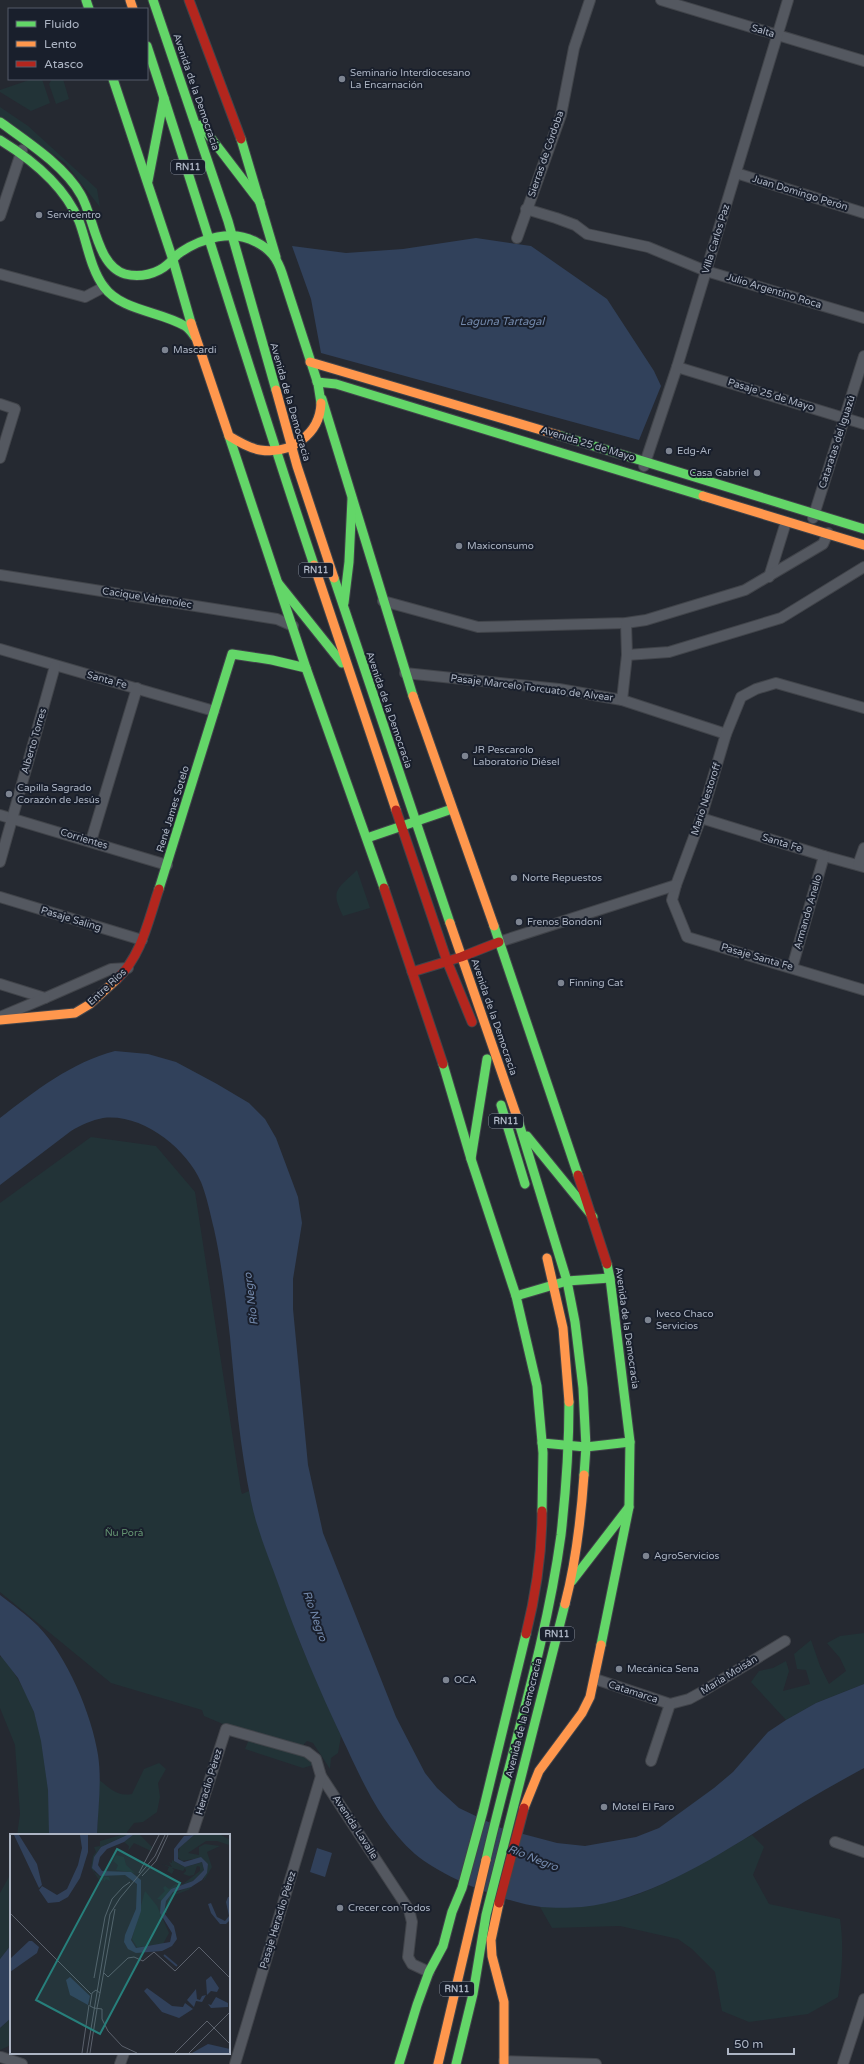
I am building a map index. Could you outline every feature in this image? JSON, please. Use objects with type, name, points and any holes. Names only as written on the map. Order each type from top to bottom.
[{"type":"main road","name":"Avenida de la Democracia","points":[[154,0],[231,235],[292,447],[296,466],[461,957],[521,1129],[567,1281],[575,1322],[583,1388],[586,1447],[582,1506],[570,1584],[510,1818],[474,1994],[456,2064]]},
{"type":"main road","points":[[189,0],[240,135],[276,257]]},
{"type":"main road","name":"RN11","points":[[148,49],[165,95],[207,227],[209,239],[277,451],[447,961],[475,1031]]},
{"type":"main road","name":"RN11","points":[[113,80],[148,181],[196,338],[229,436]]},
{"type":"main road","points":[[148,181],[165,95]]},
{"type":"main road","points":[[190,108],[208,135],[260,202]]},
{"type":"main road","points":[[0,122],[27,141],[65,175],[80,193],[102,252],[109,262],[122,273],[137,276],[151,273],[162,269],[181,253],[209,239],[240,234],[256,241],[276,257]]},
{"type":"main road","points":[[0,140],[21,153],[56,186],[70,203],[79,221],[95,269],[104,287],[121,301],[186,326],[196,338]]},
{"type":"main road","name":"Avenida de la Democracia","points":[[276,257],[317,382],[405,673],[593,1217],[610,1278],[630,1442],[628,1507],[616,1579],[590,1697],[582,1713],[539,1771],[521,1815],[490,1917],[492,1956],[504,2002],[504,2063]]},
{"type":"main road","name":"Avenida 25 de Mayo","points":[[310,362],[645,461],[864,529]]},
{"type":"main road","name":"Avenida 25 de Mayo","points":[[317,382],[336,384],[864,545]]},
{"type":"main road","points":[[229,436],[259,450],[277,451],[292,447],[311,431],[318,420],[321,396]]},
{"type":"main road","name":"Avenida de la Democracia","points":[[229,436],[306,668],[367,838],[444,1065],[471,1159],[516,1296],[537,1386],[542,1443],[542,1531],[534,1602],[483,1811],[462,1888],[452,1912],[443,1946],[429,1972],[417,2005],[399,2064]]},
{"type":"main road","points":[[343,608],[350,562],[352,498]]},
{"type":"main road","name":"RN11","points":[[278,583],[330,646],[356,688]]},
{"type":"main road","name":"René James Sotelo","points":[[128,968],[138,952],[167,865],[232,654],[272,660],[306,668]]},
{"type":"main road","points":[[367,838],[415,820],[452,809]]},
{"type":"main road","points":[[412,972],[461,957],[499,942]]},
{"type":"main road","name":"Entre Ríos","points":[[0,1020],[75,1012],[90,1004],[128,968]]},
{"type":"main road","name":"Avenida de la Democracia","points":[[471,1159],[485,1055],[493,1081]]},
{"type":"main road","name":"RN11","points":[[498,1096],[528,1193]]},
{"type":"main road","points":[[521,1129],[593,1217]]},
{"type":"main road","name":"Avenida de la Democracia","points":[[438,2064],[457,1991],[473,1913],[497,1811],[528,1691],[557,1565],[565,1514],[571,1446],[570,1392],[564,1335],[554,1285],[544,1246]]},
{"type":"main road","points":[[516,1296],[567,1281],[610,1278]]},
{"type":"main road","points":[[542,1443],[586,1447],[630,1442]]},
{"type":"main road","points":[[570,1584],[628,1507]]},
{"type":"street","name":"Sierras de Córdoba","points":[[517,238],[526,209],[561,115],[574,48],[590,0]]},
{"type":"street","name":"Salta","points":[[662,0],[864,61]]},
{"type":"street","name":"Villa Carlos Paz","points":[[640,477],[677,367],[788,0]]},
{"type":"street","points":[[0,216],[21,153],[27,141]]},
{"type":"street","name":"Juan Domingo Perón","points":[[736,173],[864,212]]},
{"type":"street","name":"Julio Argentino Roca","points":[[526,209],[556,218],[575,226],[587,234],[648,247],[706,271],[864,318]]},
{"type":"street","points":[[0,274],[85,297],[104,287]]},
{"type":"street","name":"Cataratas del Iguazú","points":[[810,528],[864,356]]},
{"type":"street","name":"Pasaje 25 de Mayo","points":[[677,367],[864,424]]},
{"type":"street","points":[[0,404],[15,409],[0,458]]},
{"type":"street","points":[[769,577],[786,522]]},
{"type":"street","points":[[383,601],[478,627],[626,623],[646,620],[745,590],[822,544],[828,533]]},
{"type":"street","points":[[627,655],[669,652],[781,618],[864,567]]},
{"type":"street","name":"Cacique Vahenolec","points":[[0,575],[277,619],[293,626]]},
{"type":"street","points":[[622,700],[627,655],[626,623]]},
{"type":"street","name":"Santa Fe","points":[[0,649],[214,711]]},
{"type":"street","name":"Alberto Torres","points":[[0,862],[11,818],[55,666]]},
{"type":"street","name":"Pasaje Marcelo Torcuato de Alvear","points":[[405,673],[558,689],[622,700],[726,734]]},
{"type":"street","name":"Mario Nestoroff","points":[[672,900],[676,885],[701,818],[726,734],[741,697],[756,688],[776,683],[864,708]]},
{"type":"street","points":[[91,842],[137,688]]},
{"type":"street","name":"Corrientes","points":[[0,815],[167,865]]},
{"type":"street","name":"Santa Fe","points":[[701,818],[861,866]]},
{"type":"street","points":[[861,866],[864,848]]},
{"type":"street","name":"Armando Anello","points":[[792,968],[824,856]]},
{"type":"street","points":[[499,942],[676,885]]},
{"type":"street","name":"Pasaje Saling","points":[[0,897],[142,940]]},
{"type":"street","name":"Pasaje Santa Fe","points":[[672,900],[687,937],[864,990]]},
{"type":"street","name":"Entre Ríos","points":[[0,1017],[111,970],[128,968]]},
{"type":"street","points":[[0,984],[45,998]]},
{"type":"street","name":"María Moisán","points":[[670,1704],[689,1699],[700,1693],[785,1640]]},
{"type":"street","name":"Catamarca","points":[[595,1679],[670,1704]]},
{"type":"street","points":[[651,1761],[670,1704]]},
{"type":"street","name":"Avenida Lavalle","points":[[226,1729],[307,1752],[316,1759],[321,1776],[409,1910],[412,1922],[408,1957],[412,1964],[429,1972]]},
{"type":"street","name":"Heraclio Pérez","points":[[192,1834],[226,1729]]},
{"type":"street","name":"Pasaje Heraclio Pérez","points":[[235,2064],[321,1776]]},
{"type":"street","points":[[835,1842],[864,1852]]},
{"type":"street","points":[[843,2064],[864,1999]]},
{"type":"street","points":[[120,2064],[124,2054]]},
{"type":"street","points":[[1,2057],[22,2064]]},
{"type":"street","points":[[504,2063],[596,2064]]},
{"type":"green space","points":[[29,80],[42,80],[50,103],[31,111],[0,92],[0,90]]},
{"type":"green space","points":[[51,80],[63,80],[69,99],[56,104],[49,84]]},
{"type":"green space","points":[[0,107],[28,126],[97,189],[100,207],[65,163],[0,116]]},
{"type":"green space","points":[[357,870],[370,908],[343,916],[336,895],[340,886]]},
{"type":"green space","name":"Ñu Porá","points":[[91,1137],[156,1146],[195,1192],[241,1491],[242,1494],[249,1491],[264,1544],[301,1645],[341,1736],[338,1753],[331,1758],[330,1769],[313,1743],[307,1741],[304,1744],[306,1757],[313,1765],[303,1768],[245,1749],[252,1732],[230,1727],[204,1716],[202,1710],[111,1683],[0,1592],[0,1203]]},
{"type":"green space","points":[[864,1633],[864,1684],[816,1703],[786,1720],[751,1682],[759,1671],[773,1668],[786,1661],[789,1671],[783,1691],[810,1684],[806,1670],[797,1669],[794,1654],[811,1640],[820,1666],[829,1684],[846,1671],[840,1658],[827,1643],[840,1636]]},
{"type":"green space","points":[[2,1656],[24,1690],[31,1704],[38,1725],[45,1756],[49,1789],[49,1834],[17,1834],[20,1814],[15,1745],[0,1708],[0,1657]]},
{"type":"green space","points":[[159,1763],[166,1769],[158,1783],[160,1797],[157,1812],[143,1822],[134,1823],[127,1832],[128,1834],[97,1834],[99,1780],[110,1789],[118,1793],[127,1795],[132,1794],[144,1769]]},
{"type":"green space","points":[[752,1835],[764,1847],[753,1875],[769,1904],[840,1919],[842,1958],[838,1997],[808,2014],[749,2022],[722,2011],[715,1972],[692,1949],[678,1939],[620,1926],[552,1928],[540,1907],[599,1904],[636,1895],[687,1872]]},
{"type":"green space","points":[[10,1875],[10,1946],[0,1959],[0,1893]]},
{"type":"green space","points":[[10,2019],[10,2045],[0,2050],[0,2028]]},
{"type":"water","name":"Laguna Tartagal","points":[[476,238],[531,246],[607,299],[654,371],[661,386],[639,440],[321,353],[311,299],[292,246],[346,253],[403,249]]},
{"type":"water","name":"Río Negro","points":[[115,1051],[148,1054],[176,1062],[217,1084],[249,1103],[265,1119],[276,1138],[298,1197],[302,1223],[293,1279],[293,1309],[308,1465],[323,1533],[396,1717],[425,1773],[437,1788],[459,1808],[501,1828],[557,1843],[585,1846],[636,1837],[659,1828],[714,1788],[733,1772],[768,1732],[816,1703],[864,1684],[864,1768],[725,1851],[669,1881],[640,1893],[611,1902],[582,1907],[541,1907],[527,1905],[493,1895],[458,1880],[427,1863],[402,1842],[372,1800],[325,1701],[301,1644],[260,1533],[251,1501],[241,1440],[224,1283],[207,1199],[201,1182],[194,1169],[174,1145],[147,1127],[133,1121],[118,1118],[103,1118],[87,1123],[71,1131],[0,1185],[0,1118],[54,1078],[84,1062]]},
{"type":"water","points":[[0,1595],[34,1622],[49,1639],[59,1653],[77,1687],[90,1722],[98,1755],[100,1785],[97,1834],[49,1834],[48,1790],[41,1741],[34,1712],[18,1678],[0,1655]]},
{"type":"water","points":[[317,1848],[332,1853],[325,1877],[310,1872]]},
{"type":"water","points":[[10,1946],[10,2019],[0,2028],[0,1959]]},
{"type":"traffic: fast","points":[[86,0],[89,8]]},
{"type":"traffic: fast","points":[[153,0],[228,221],[276,390]]},
{"type":"traffic: fast","points":[[148,49],[271,436],[314,565]]},
{"type":"traffic: fast","points":[[113,80],[173,260]]},
{"type":"traffic: fast","points":[[148,181],[164,98]]},
{"type":"traffic: fast","points":[[0,122],[55,164],[74,184],[85,204],[102,251],[108,261],[116,269],[125,274],[136,276],[154,273],[189,247],[208,239],[218,237],[238,236],[247,238],[269,251],[278,263],[282,273],[318,384],[321,403]]},
{"type":"traffic: fast","points":[[201,125],[260,202]]},
{"type":"traffic: fast","points":[[241,139],[276,257]]},
{"type":"traffic: fast","points":[[0,140],[35,165],[56,185],[65,197],[79,221],[95,272],[104,287],[112,295],[131,306],[175,321],[185,326],[195,337]]},
{"type":"traffic: fast","points":[[173,260],[191,323]]},
{"type":"traffic: fast","points":[[317,382],[336,384],[703,496]]},
{"type":"traffic: fast","points":[[322,399],[413,696]]},
{"type":"traffic: fast","points":[[558,435],[864,529]]},
{"type":"traffic: fast","points":[[229,436],[306,668],[384,888]]},
{"type":"traffic: fast","points":[[344,603],[349,562],[352,499]]},
{"type":"traffic: fast","points":[[334,578],[450,923]]},
{"type":"traffic: fast","points":[[278,583],[342,663]]},
{"type":"traffic: fast","points":[[159,889],[232,654],[272,660],[306,668]]},
{"type":"traffic: fast","points":[[367,838],[452,809]]},
{"type":"traffic: fast","points":[[494,926],[578,1175]]},
{"type":"traffic: fast","points":[[471,1159],[487,1059]]},
{"type":"traffic: fast","points":[[443,1064],[471,1159],[516,1296],[537,1386],[543,1453],[542,1511]]},
{"type":"traffic: fast","points":[[501,1105],[525,1184]]},
{"type":"traffic: fast","points":[[518,1120],[567,1281],[575,1322],[583,1388],[586,1447],[584,1475]]},
{"type":"traffic: fast","points":[[527,1136],[593,1217]]},
{"type":"traffic: fast","points":[[601,1645],[629,1507],[630,1442],[607,1264]]},
{"type":"traffic: fast","points":[[516,1296],[567,1281],[610,1278]]},
{"type":"traffic: fast","points":[[486,1860],[537,1658],[554,1576],[561,1535],[564,1501],[568,1452],[569,1402]]},
{"type":"traffic: fast","points":[[542,1443],[586,1447],[630,1442]]},
{"type":"traffic: fast","points":[[572,1581],[629,1507]]},
{"type":"traffic: fast","points":[[456,2064],[473,1994],[486,1915],[565,1604]]},
{"type":"traffic: fast","points":[[399,2064],[417,2005],[429,1972],[443,1946],[452,1912],[462,1888],[483,1811],[526,1634]]},
{"type":"traffic: slow","points":[[130,0],[133,8]]},
{"type":"traffic: slow","points":[[191,323],[229,436],[240,443],[256,449],[271,451],[293,446],[302,440],[315,424],[321,403]]},
{"type":"traffic: slow","points":[[310,362],[558,435]]},
{"type":"traffic: slow","points":[[276,390],[297,466],[334,578]]},
{"type":"traffic: slow","points":[[703,496],[864,545]]},
{"type":"traffic: slow","points":[[314,565],[396,810]]},
{"type":"traffic: slow","points":[[413,696],[494,926]]},
{"type":"traffic: slow","points":[[450,923],[518,1120]]},
{"type":"traffic: slow","points":[[0,1020],[75,1013],[90,1004],[117,979]]},
{"type":"traffic: slow","points":[[547,1258],[563,1328],[569,1402]]},
{"type":"traffic: slow","points":[[565,1604],[578,1540],[584,1475]]},
{"type":"traffic: slow","points":[[524,1808],[539,1771],[582,1713],[590,1697],[601,1645]]},
{"type":"traffic: slow","points":[[438,2064],[486,1860]]},
{"type":"traffic: slow","points":[[499,1903],[491,1940],[492,1956],[504,2002],[504,2064]]},
{"type":"traffic: jam","points":[[189,0],[241,139]]},
{"type":"traffic: jam","points":[[396,810],[447,961],[472,1022]]},
{"type":"traffic: jam","points":[[384,888],[443,1064]]},
{"type":"traffic: jam","points":[[117,979],[126,970],[133,959],[143,937],[159,889]]},
{"type":"traffic: jam","points":[[412,972],[461,957],[499,942]]},
{"type":"traffic: jam","points":[[578,1175],[607,1264]]},
{"type":"traffic: jam","points":[[526,1634],[538,1573],[542,1511]]},
{"type":"traffic: jam","points":[[499,1903],[524,1808]]},
{"type":"place","name":"Seminario Interdiocesano La Encarnación","points":[[342,79]]},
{"type":"place","name":"Servicentro","points":[[39,215]]},
{"type":"place","name":"Mascardi","points":[[165,350]]},
{"type":"place","name":"Edg-Ar","points":[[669,451]]},
{"type":"place","name":"Casa Gabriel","points":[[757,473]]},
{"type":"place","name":"Maxiconsumo","points":[[459,546]]},
{"type":"place","name":"JR Pescarolo Laboratorio Diésel","points":[[465,756]]},
{"type":"place","name":"Capilla Sagrado Corazón de Jesús","points":[[9,794]]},
{"type":"place","name":"Norte Repuestos","points":[[514,878]]},
{"type":"place","name":"Frenos Bondoni","points":[[519,922]]},
{"type":"place","name":"Finning Cat","points":[[561,983]]},
{"type":"place","name":"Iveco Chaco Servicios","points":[[648,1320]]},
{"type":"place","name":"AgroServicios","points":[[646,1556]]},
{"type":"place","name":"Mecánica Sena","points":[[619,1669]]},
{"type":"place","name":"OCA","points":[[446,1680]]},
{"type":"place","name":"Motel El Faro","points":[[604,1807]]},
{"type":"place","name":"Crecer con Todos","points":[[340,1908]]}]
